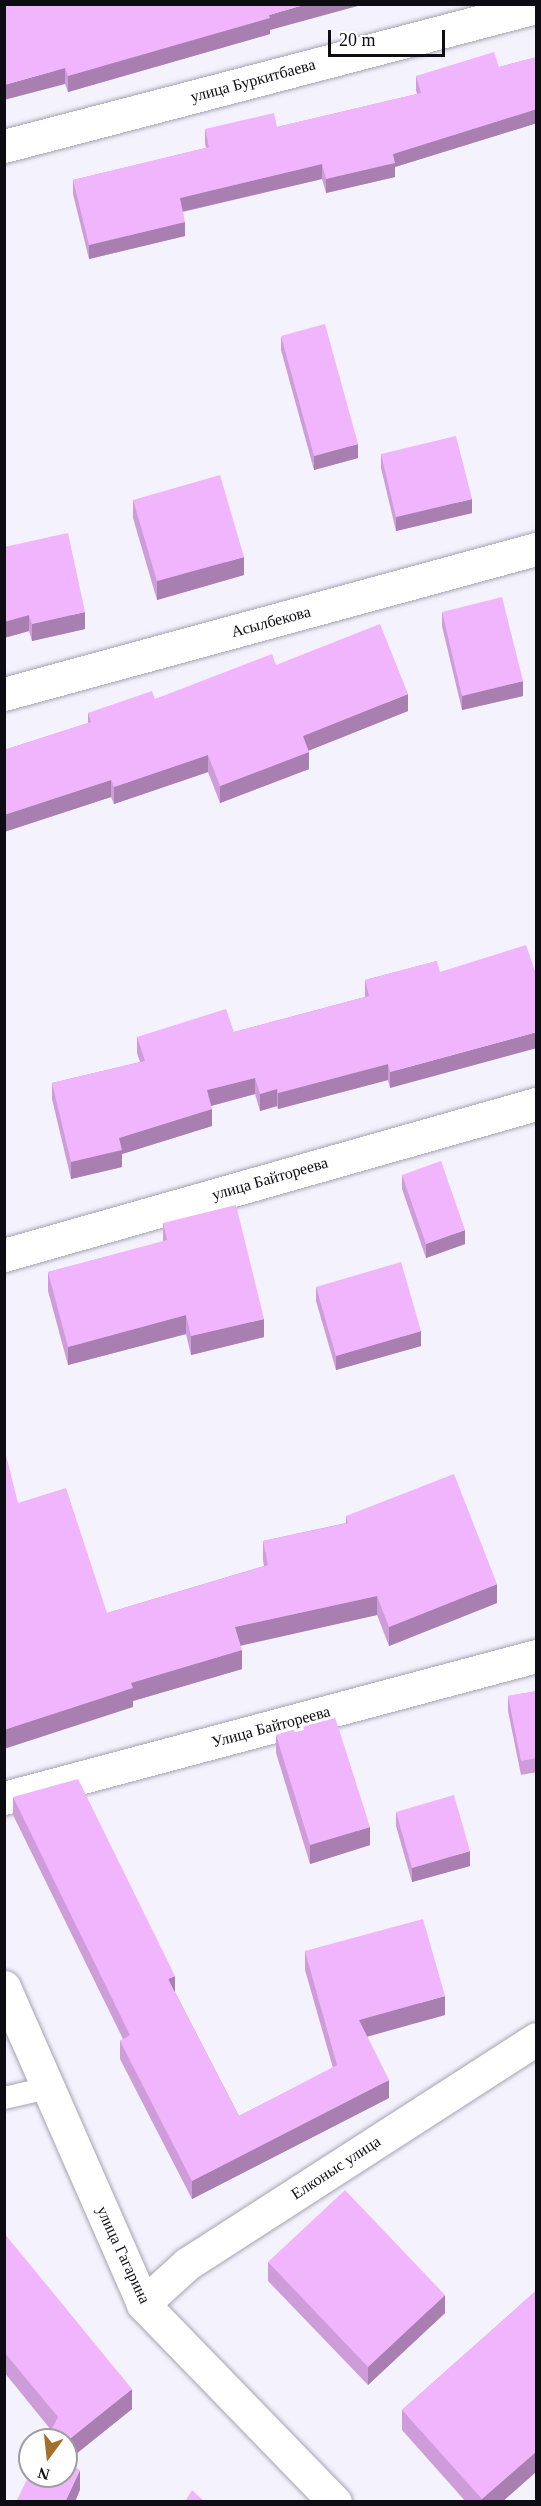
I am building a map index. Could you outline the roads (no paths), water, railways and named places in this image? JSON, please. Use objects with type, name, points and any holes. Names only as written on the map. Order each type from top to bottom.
[{"type":"street","name":"улица Буркитбаева","points":[[4,146],[537,8]]},
{"type":"street","name":"Асылбекова","points":[[4,694],[537,549]]},
{"type":"street","name":"улица Байтореева","points":[[4,1255],[537,1104]]},
{"type":"street","name":"Улица Байтореева","points":[[4,1798],[537,1656]]},
{"type":"street","name":"улица Гагарина","points":[[4,1988],[143,2304],[335,2502]]},
{"type":"street","name":"Елконыс улица","points":[[143,2304],[187,2264],[537,2039]]},
{"type":"lane","points":[[4,2098],[48,2088]]}]
